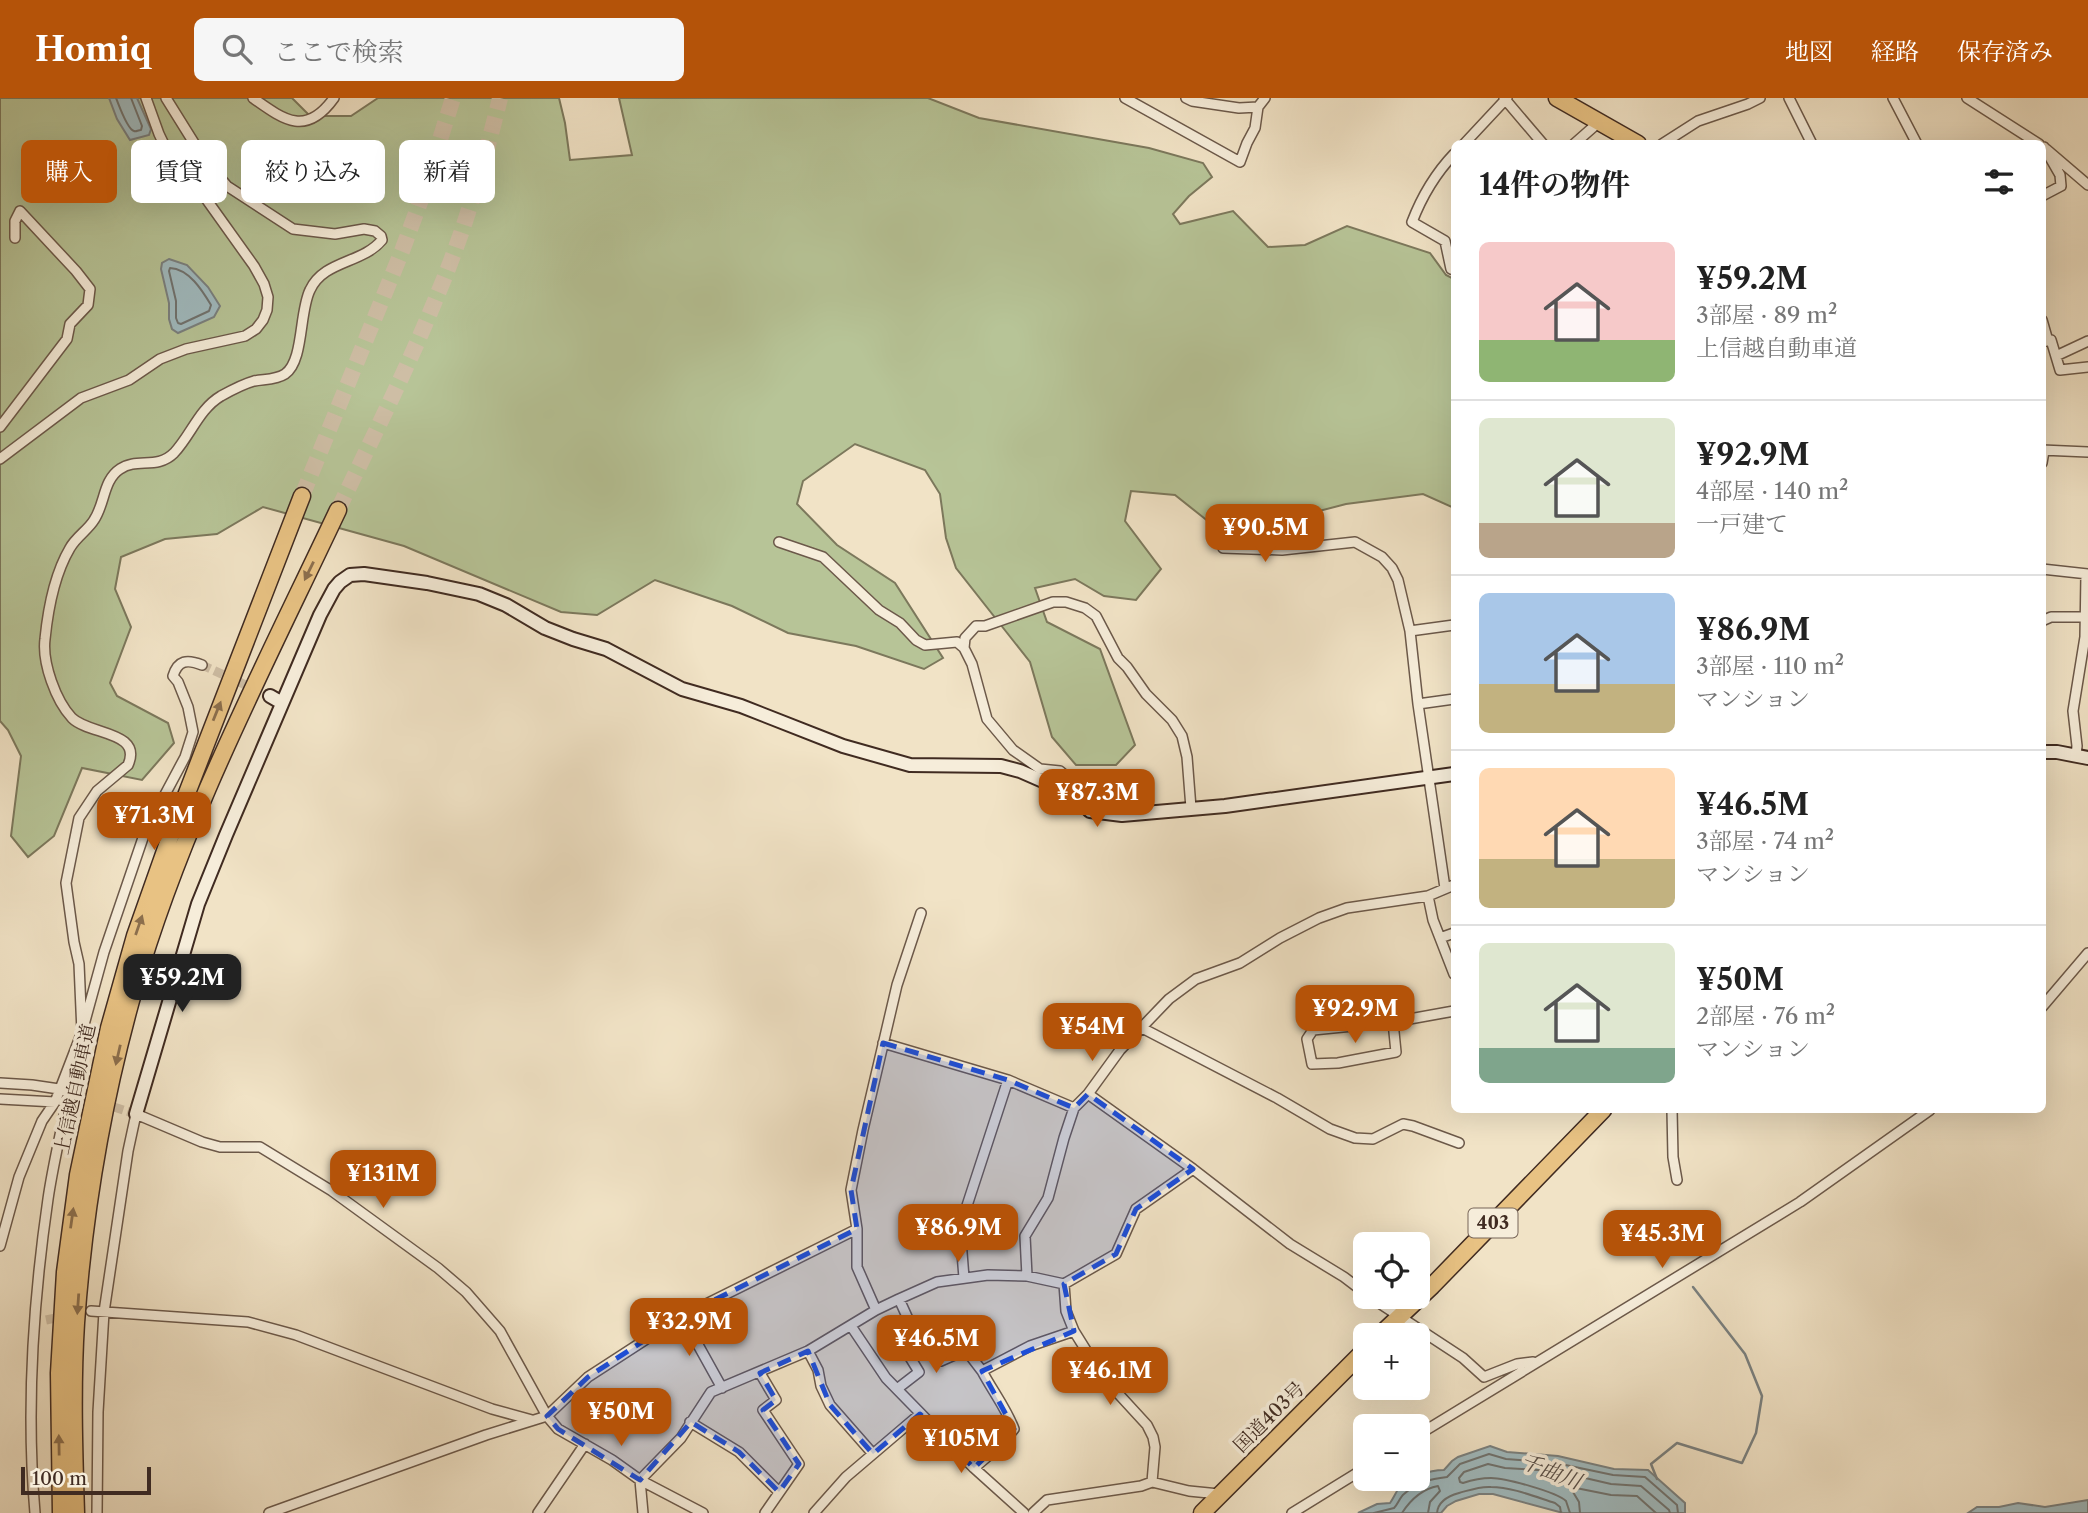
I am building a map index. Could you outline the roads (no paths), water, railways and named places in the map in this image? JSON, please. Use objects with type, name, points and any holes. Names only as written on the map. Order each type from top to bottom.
[{"type":"highway","points":[[1557,98],[1631,140]]},
{"type":"highway","name":"上信越自動車道","points":[[61,1513],[59,1373],[65,1272],[78,1175],[106,1040],[132,947],[174,825],[302,496]]},
{"type":"highway","name":"上信越自動車道","points":[[76,1513],[74,1418],[80,1278],[92,1180],[123,1034],[154,930],[203,800],[338,510]]},
{"type":"highway","name":"403","points":[[1393,1323],[1600,1113]]},
{"type":"highway","name":"国道403号","points":[[1202,1513],[1353,1362]]},
{"type":"street","points":[[0,459],[81,398],[129,380],[160,359],[186,349],[245,336],[263,320],[268,297],[264,284],[199,189],[173,163],[146,98]]},
{"type":"street","points":[[82,1032],[79,964],[66,883],[79,818],[97,791],[128,765],[131,750],[126,742],[113,734],[92,729],[73,719],[49,674],[44,642],[58,572],[71,546],[94,521],[107,483],[119,469],[133,464],[161,462],[181,445],[210,403],[254,381],[284,375],[293,365],[305,306],[314,282],[321,274],[367,253],[382,240],[375,231],[364,229],[335,234],[293,229],[237,193],[227,186],[204,159],[166,98]]},
{"type":"street","points":[[253,98],[285,119],[301,121],[310,121],[325,111],[334,98]]},
{"type":"street","points":[[1125,98],[1240,162],[1255,128],[1258,107],[1265,98]]},
{"type":"street","points":[[1186,98],[1239,108],[1258,107]]},
{"type":"street","points":[[1668,140],[1698,121],[1760,98]]},
{"type":"street","points":[[1789,98],[1810,140]]},
{"type":"street","points":[[1893,98],[1915,140]]},
{"type":"street","points":[[1967,98],[2034,140]]},
{"type":"street","points":[[1468,140],[1505,99],[1540,140]]},
{"type":"street","points":[[1579,140],[1599,122]]},
{"type":"street","points":[[2046,148],[2088,185]]},
{"type":"street","points":[[2046,152],[2060,175],[2061,186],[2046,194]]},
{"type":"street","points":[[1451,157],[1440,169],[1418,204],[1412,222],[1446,240],[1451,269]]},
{"type":"street","points":[[1445,164],[1451,168]]},
{"type":"street","points":[[0,427],[67,339],[70,324],[88,305],[90,289],[20,211],[15,221],[15,238]]},
{"type":"street","points":[[2046,342],[2051,340],[2060,370],[2088,367]]},
{"type":"street","points":[[2056,356],[2088,341]]},
{"type":"street","points":[[2046,451],[2088,452]]},
{"type":"street","points":[[779,542],[823,557],[879,610],[900,623],[916,640],[925,645],[957,642],[964,648],[972,664],[987,719],[1013,750],[1040,768],[1060,771],[1078,786],[1078,799]]},
{"type":"street","points":[[1027,1276],[1025,1236],[1048,1198],[1074,1108],[1088,1094],[1120,1050],[1169,999],[1196,979],[1240,963],[1319,918],[1347,908],[1427,896],[1450,887],[1429,778],[1410,631],[1398,580],[1392,568],[1382,557],[1355,542],[1282,550],[1223,548]]},
{"type":"street","points":[[2046,569],[2087,574],[2085,637],[2073,711],[2080,753]]},
{"type":"street","points":[[97,1513],[98,1412],[104,1312],[136,1114],[198,904],[316,624],[334,589],[350,575],[364,573],[387,576],[479,594],[506,605],[545,628],[606,649],[682,689],[741,706],[843,746],[910,765],[1001,766],[1020,771],[1078,799],[1090,811],[1122,815],[1225,806],[1451,774]]},
{"type":"street","points":[[964,648],[965,638],[976,626],[985,626],[1053,602],[1066,602],[1085,608],[1096,616],[1118,658],[1146,694],[1172,720],[1182,736],[1187,757],[1191,808]]},
{"type":"street","points":[[2046,619],[2085,617]]},
{"type":"street","points":[[1410,631],[1451,625]]},
{"type":"street","points":[[0,1246],[19,1177],[43,1121],[55,1102],[82,1032],[104,952],[145,832],[185,757],[193,732],[188,706],[173,676],[181,662],[191,661],[202,665]]},
{"type":"street","points":[[270,696],[282,703]]},
{"type":"street","points":[[1418,704],[1451,699]]},
{"type":"street","points":[[2046,752],[2080,753],[2088,744]]},
{"type":"street","points":[[1427,896],[1451,966]]},
{"type":"street","points":[[876,1311],[857,1267],[857,1228],[851,1190],[897,985],[921,914]]},
{"type":"street","points":[[1440,938],[1451,934]]},
{"type":"street","points":[[2046,1002],[2088,953]]},
{"type":"street","points":[[1393,1022],[1396,1052],[1338,1063],[1312,1064],[1307,1040],[1313,1030],[1393,1022],[1451,1012]]},
{"type":"street","points":[[1142,1028],[1277,1098],[1330,1129],[1355,1138],[1373,1139],[1403,1124],[1459,1143]]},
{"type":"street","points":[[883,1043],[1008,1080],[1074,1108]]},
{"type":"street","points":[[964,1278],[960,1227],[1008,1080]]},
{"type":"street","points":[[0,1083],[59,1089],[72,1094],[49,1196],[35,1324],[31,1460],[35,1513]]},
{"type":"street","points":[[1088,1094],[1193,1169],[1290,1244],[1353,1284]]},
{"type":"street","points":[[0,1099],[55,1102]]},
{"type":"street","points":[[1672,1113],[1673,1157],[1677,1180]]},
{"type":"street","points":[[1430,1428],[1800,1202],[1926,1113]]},
{"type":"street","points":[[136,1114],[220,1147],[260,1147],[332,1191],[459,1285],[500,1331],[547,1416],[558,1429],[640,1480],[703,1513]]},
{"type":"street","points":[[643,1513],[640,1480],[681,1438],[711,1392],[808,1351],[876,1311],[937,1282],[988,1275],[1027,1276],[1064,1284],[1116,1254],[1136,1209],[1193,1169]]},
{"type":"street","points":[[269,1513],[486,1435],[547,1416],[588,1377],[682,1316],[857,1228]]},
{"type":"street","points":[[1064,1284],[1066,1311],[1074,1331],[1102,1376],[1147,1425],[1153,1437],[1155,1447],[1152,1482]]},
{"type":"street","points":[[899,1299],[919,1343]]},
{"type":"street","points":[[1387,1309],[1463,1358],[1484,1377],[1517,1364],[1538,1362]]},
{"type":"street","points":[[91,1311],[260,1325],[296,1335],[492,1409],[533,1420]]},
{"type":"street","points":[[682,1316],[722,1388]]},
{"type":"street","points":[[35,1324],[46,1320]]},
{"type":"street","points":[[851,1326],[886,1378],[974,1468],[1024,1513]]},
{"type":"street","points":[[982,1371],[1030,1346],[1074,1331]]},
{"type":"street","points":[[897,1389],[919,1372],[908,1354],[919,1343],[924,1341],[931,1344],[941,1361],[966,1350],[982,1371],[1014,1429],[974,1468]]},
{"type":"street","points":[[808,1351],[830,1405],[873,1454]]},
{"type":"street","points":[[760,1373],[776,1400],[763,1410],[799,1464],[765,1513]]},
{"type":"street","points":[[814,1513],[846,1477],[920,1414]]},
{"type":"street","points":[[690,1422],[739,1452],[779,1492]]},
{"type":"street","points":[[538,1513],[585,1444]]},
{"type":"street","points":[[1292,1513],[1353,1475]]},
{"type":"street","points":[[1032,1513],[1047,1500],[1152,1482],[1189,1491],[1221,1494]]},
{"type":"water","points":[[109,98],[137,98],[151,129],[149,135],[130,140],[117,119]]},
{"type":"water","points":[[169,259],[187,265],[208,287],[220,306],[214,317],[178,333],[172,329],[169,319],[169,303],[161,269],[162,263]]},
{"type":"water","name":"千曲川","points":[[1490,1446],[1507,1452],[1558,1456],[1614,1469],[1648,1470],[1685,1503],[1685,1513],[1563,1513],[1493,1494],[1479,1494],[1456,1501],[1441,1513],[1358,1513],[1377,1504],[1390,1503],[1397,1491],[1430,1491],[1430,1472],[1444,1470],[1458,1457]]},
{"type":"water","points":[[2088,1500],[2088,1513],[1968,1513],[1977,1507],[1999,1507],[2018,1503],[2045,1507]]},
{"type":"waterway","points":[[1657,1479],[1651,1464],[1677,1443],[1742,1463],[1756,1433],[1762,1396],[1745,1354],[1693,1287]]},
{"type":"tunnel","points":[[302,496],[402,251],[453,98]]},
{"type":"tunnel","points":[[338,510],[403,374],[448,268],[473,196],[500,98]]},
{"type":"tunnel","points":[[202,665],[270,696]]},
{"type":"tunnel","points":[[76,1095],[136,1114]]},
{"type":"tunnel","points":[[46,1320],[65,1316]]}]
